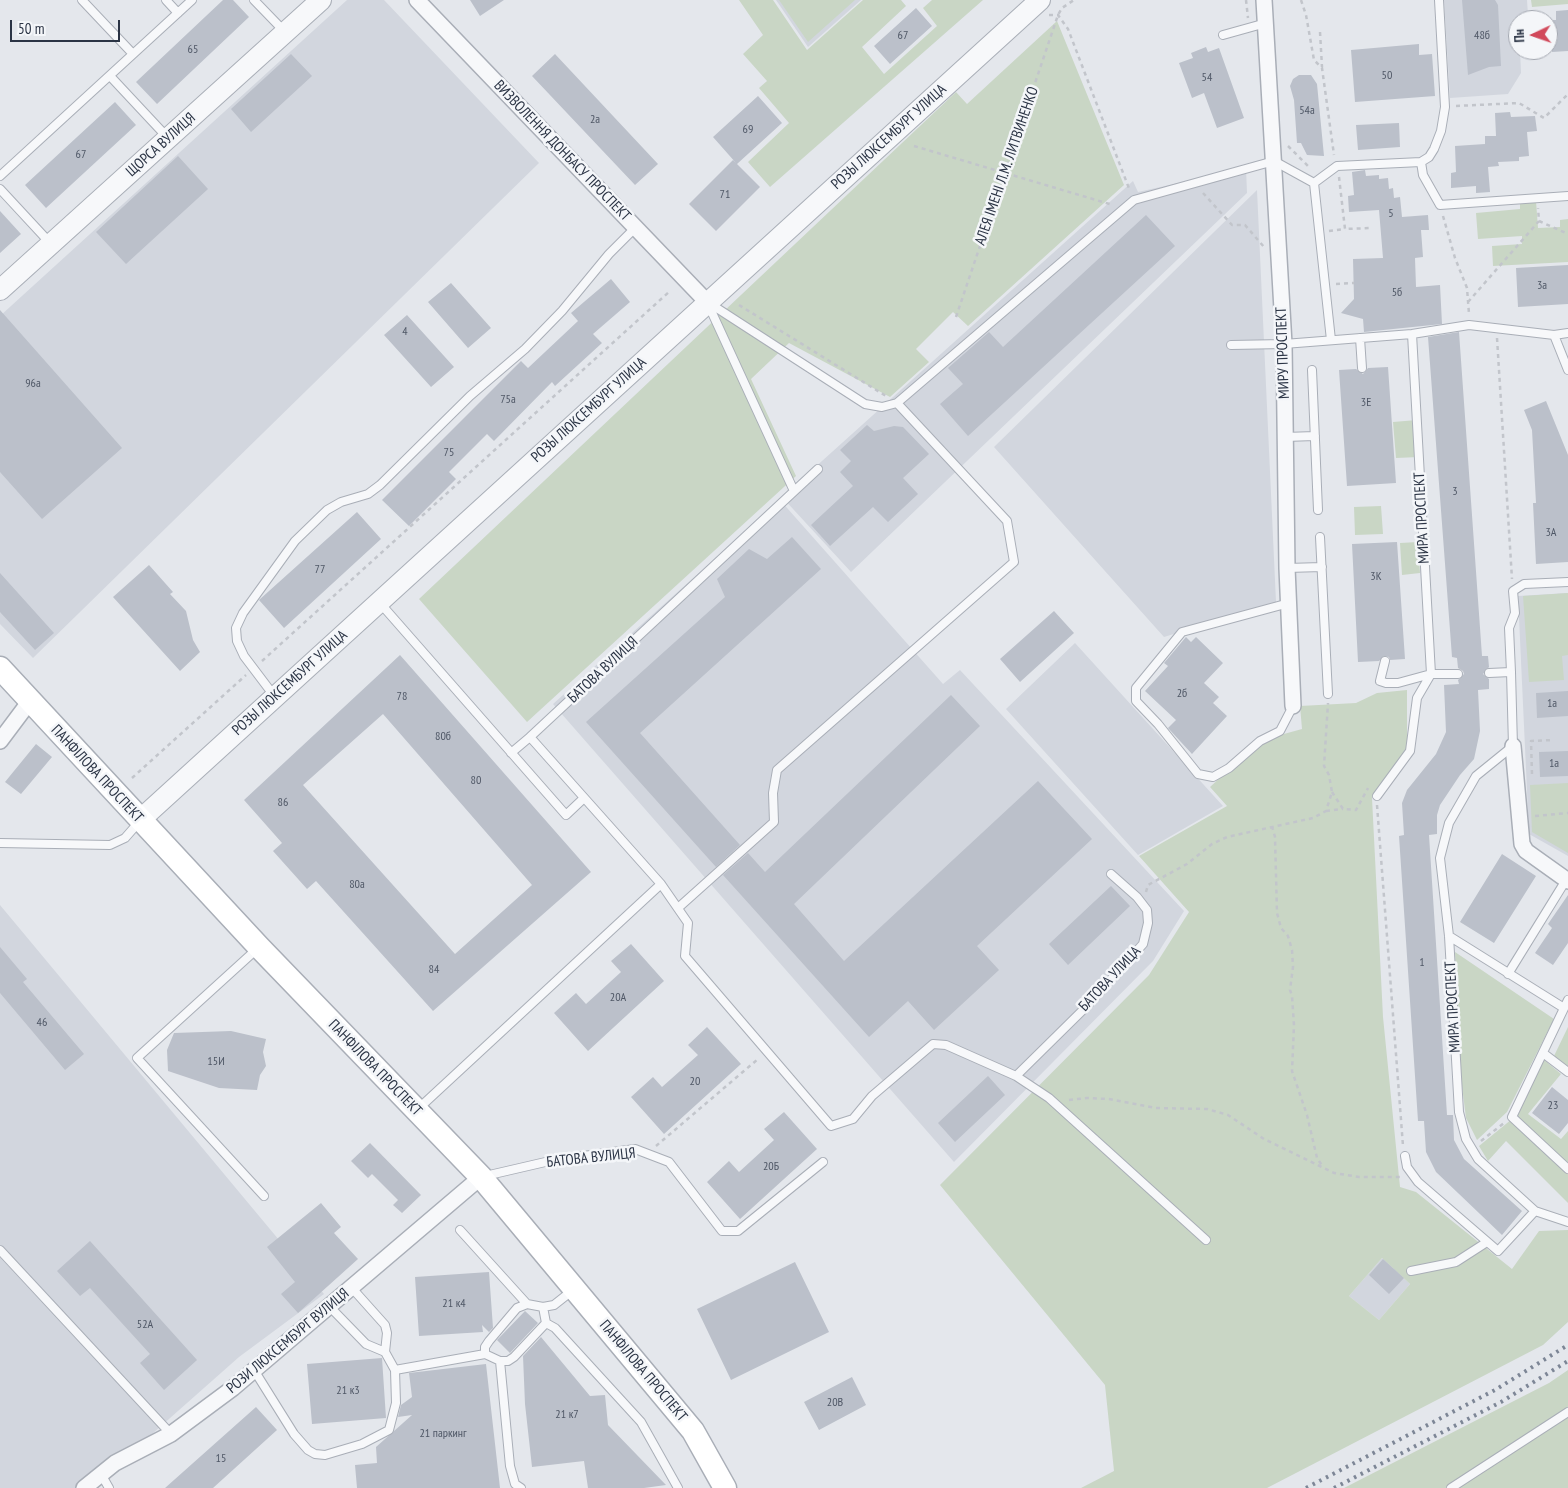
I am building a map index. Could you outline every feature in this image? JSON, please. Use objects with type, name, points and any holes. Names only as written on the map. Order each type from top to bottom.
[{"type":"main road","name":"ПАНФІЛОВА ПРОСПЕКТ","points":[[0,668],[259,947],[481,1177],[693,1431],[724,1488]]},
{"type":"street","name":"ЩОРСА ВУЛИЦЯ","points":[[0,290],[321,0]]},
{"type":"street","name":"ВИЗВОЛЕННЯ ДОНБАСУ ПРОСПЕКТ","points":[[417,0],[707,302]]},
{"type":"street","name":"МИРУ ПРОСПЕКТ","points":[[1264,0],[1284,344],[1287,568],[1293,706]]},
{"type":"street","name":"РОЗЫ ЛЮКСЕМБУРГ УЛИЦА","points":[[140,820],[707,302],[1041,8]]},
{"type":"street","points":[[0,741],[30,701]]},
{"type":"street","points":[[1513,746],[1522,844],[1526,851],[1567,881]]},
{"type":"street","name":"РОЗИ ЛЮКСЕМБУРГ ВУЛИЦЯ","points":[[84,1488],[115,1463],[171,1434],[254,1370],[481,1177]]},
{"type":"lane","points":[[82,0],[133,54]]},
{"type":"lane","points":[[166,0],[178,13]]},
{"type":"lane","points":[[0,176],[192,0]]},
{"type":"lane","points":[[254,0],[285,33]]},
{"type":"lane","points":[[1314,182],[1338,166],[1421,162],[1429,157],[1441,131],[1445,107],[1439,0]]},
{"type":"lane","points":[[1222,35],[1266,23]]},
{"type":"lane","points":[[110,76],[168,138]]},
{"type":"lane","points":[[707,302],[865,404],[882,407],[898,403],[1134,200],[1274,161],[1314,182]]},
{"type":"lane","points":[[1421,162],[1423,175],[1440,205],[1568,196]]},
{"type":"lane","points":[[1314,182],[1331,340]]},
{"type":"lane","points":[[0,189],[51,244]]},
{"type":"lane","points":[[275,697],[244,656],[237,641],[236,628],[243,613],[295,541],[327,510],[341,502],[368,494],[380,485],[470,396],[525,349],[562,311],[609,254],[635,228]]},
{"type":"lane","points":[[707,302],[794,491]]},
{"type":"lane","points":[[1231,345],[1284,344],[1412,334],[1469,325],[1554,335],[1568,333]]},
{"type":"lane","name":"МИРА ПРОСПЕКТ","points":[[1412,334],[1431,674]]},
{"type":"lane","points":[[1554,335],[1568,370]]},
{"type":"lane","points":[[1360,338],[1362,368]]},
{"type":"lane","points":[[1312,370],[1318,510]]},
{"type":"lane","points":[[678,908],[774,822],[773,793],[777,770],[1014,562],[1007,521],[898,403]]},
{"type":"lane","points":[[1285,437],[1315,436]]},
{"type":"lane","name":"БАТОВА ВУЛИЦЯ","points":[[511,753],[818,468]]},
{"type":"lane","points":[[1320,537],[1328,694]]},
{"type":"lane","points":[[1287,568],[1322,567]]},
{"type":"lane","points":[[1513,746],[1509,628],[1515,613],[1513,591],[1524,584],[1568,582]]},
{"type":"lane","points":[[379,602],[566,815],[584,798]]},
{"type":"lane","points":[[1289,603],[1182,632],[1136,688],[1136,701],[1158,724],[1198,774],[1212,777],[1229,768],[1260,741],[1280,731],[1293,706]]},
{"type":"lane","points":[[1385,661],[1380,681],[1386,683],[1398,683],[1431,674],[1458,674]]},
{"type":"lane","points":[[1489,673],[1511,672]]},
{"type":"lane","points":[[1377,796],[1410,750],[1417,698],[1431,674]]},
{"type":"lane","points":[[530,737],[661,884],[688,923],[685,956],[832,1126],[854,1119],[872,1096],[933,1044],[946,1045],[1016,1076],[1049,1098],[1206,1240]]},
{"type":"lane","name":"МИРА ПРОСПЕКТ","points":[[1513,746],[1476,776],[1449,823],[1440,858],[1449,936],[1458,1112],[1466,1139],[1478,1159],[1535,1211]]},
{"type":"lane","points":[[0,844],[110,845],[125,838],[140,820]]},
{"type":"lane","points":[[1110,874],[1142,902]]},
{"type":"lane","points":[[1508,974],[1567,881]]},
{"type":"lane","points":[[417,1111],[661,884]]},
{"type":"lane","name":"БАТОВА УЛИЦА","points":[[1016,1076],[1087,1006],[1143,944],[1148,924],[1147,910],[1142,902]]},
{"type":"lane","points":[[1449,936],[1564,1008]]},
{"type":"lane","points":[[259,947],[137,1058],[264,1196]]},
{"type":"lane","points":[[1568,1000],[1512,1117],[1568,1169]]},
{"type":"lane","points":[[1543,1052],[1568,1072]]},
{"type":"lane","name":"БАТОВА ВУЛИЦЯ","points":[[481,1177],[554,1160],[635,1149],[669,1162],[722,1231],[738,1231],[823,1162]]},
{"type":"lane","points":[[1405,1156],[1407,1167],[1412,1176],[1498,1251],[1535,1211],[1568,1222]]},
{"type":"lane","points":[[460,1230],[527,1304]]},
{"type":"lane","points":[[1411,1270],[1456,1262],[1487,1242]]},
{"type":"lane","points":[[0,1250],[171,1434]]},
{"type":"lane","points":[[254,1370],[294,1434],[308,1450],[315,1454],[325,1455],[362,1444],[389,1430],[396,1403],[395,1370],[385,1352],[387,1333],[385,1326],[352,1287]]},
{"type":"lane","points":[[485,1354],[489,1341],[517,1308],[527,1304],[543,1307],[554,1304],[574,1289]]},
{"type":"lane","points":[[329,1306],[366,1344],[385,1352]]},
{"type":"lane","points":[[543,1307],[546,1323]]},
{"type":"lane","points":[[395,1370],[485,1354],[500,1361],[508,1360],[514,1357],[546,1323]]},
{"type":"lane","points":[[546,1323],[555,1328],[642,1422],[678,1488]]},
{"type":"lane","points":[[500,1361],[510,1466],[515,1484],[521,1488]]},
{"type":"lane","points":[[1455,1487],[1568,1412]]},
{"type":"lane","points":[[101,1474],[110,1488]]},
{"type":"path","points":[[1058,15],[1062,8],[1074,0]]},
{"type":"path","points":[[1301,0],[1306,15],[1314,60],[1322,68]]},
{"type":"path","points":[[1041,8],[1058,15],[1068,30],[1134,200]]},
{"type":"path","name":"АЛЕЯ ІМЕНІ Л.М. ЛИТВИНЕНКО","points":[[956,318],[1058,15]]},
{"type":"path","points":[[1320,32],[1322,68],[1333,151],[1338,166],[1345,229]]},
{"type":"path","points":[[1445,107],[1519,103],[1544,118],[1568,94]]},
{"type":"path","points":[[1287,143],[1308,165],[1313,174],[1314,182]]},
{"type":"path","points":[[914,146],[1124,208]]},
{"type":"path","points":[[1195,184],[1232,225],[1245,225],[1280,265]]},
{"type":"path","points":[[1468,302],[1539,221],[1538,198]]},
{"type":"path","points":[[1440,205],[1455,258],[1467,288],[1469,325]]},
{"type":"path","points":[[1539,221],[1568,234]]},
{"type":"path","points":[[1338,230],[1371,228]]},
{"type":"path","points":[[1325,284],[1354,283]]},
{"type":"path","points":[[132,778],[670,291]]},
{"type":"path","points":[[739,305],[898,403]]},
{"type":"path","points":[[1496,329],[1513,591]]},
{"type":"path","points":[[1328,694],[1324,766],[1329,775],[1332,792],[1343,809]]},
{"type":"path","points":[[1532,780],[1531,741],[1554,740]]},
{"type":"path","points":[[1142,902],[1148,885],[1187,864],[1212,844],[1227,837],[1313,818],[1326,811],[1356,810],[1368,787],[1376,783],[1385,785]]},
{"type":"path","points":[[1326,811],[1332,792]]},
{"type":"path","points":[[1377,796],[1401,1130],[1405,1156]]},
{"type":"path","points":[[1533,810],[1533,816],[1568,813]]},
{"type":"path","points":[[1272,826],[1275,836],[1277,913],[1292,950],[1293,967],[1290,990],[1294,1025],[1292,1071],[1307,1115],[1318,1158],[1324,1168]]},
{"type":"path","points":[[648,1154],[767,1051]]},
{"type":"path","points":[[1049,1098],[1070,1100],[1087,1098],[1109,1099],[1156,1108],[1207,1108],[1228,1114],[1264,1139],[1334,1173],[1392,1178],[1412,1176]]},
{"type":"path","points":[[1472,1148],[1512,1117]]},
{"type":"shaded area","points":[[347,0],[384,0],[539,163],[33,658],[0,624],[0,316]]},
{"type":"shaded area","points":[[776,0],[861,0],[808,47]]},
{"type":"shaded area","points":[[1444,0],[1527,0],[1528,10],[1508,10],[1508,60],[1520,60],[1521,73],[1508,94],[1450,98]]},
{"type":"shaded area","points":[[1246,168],[1247,193],[851,572],[782,497],[1133,181],[1138,192]]},
{"type":"shaded area","points":[[1257,190],[1276,602],[1164,637],[994,447]]},
{"type":"shaded area","points":[[780,500],[943,684],[960,670],[1184,911],[1153,961],[954,1162],[553,704]]},
{"type":"shaded area","points":[[1568,593],[1568,856],[1529,834],[1518,596]]},
{"type":"shaded area","points":[[1075,643],[1223,806],[1138,855],[1006,709]]},
{"type":"shaded area","points":[[0,905],[324,1294],[239,1357],[91,1488],[0,1488]]},
{"type":"shaded area","points":[[1382,1258],[1410,1284],[1379,1320],[1349,1296]]},
{"type":"green space","points":[[739,0],[773,0],[807,50],[863,0],[901,0],[906,6],[862,47],[884,74],[937,26],[923,8],[932,0],[983,0],[770,187],[748,162],[789,123],[759,88],[767,81],[743,54],[763,35]]},
{"type":"green space","points":[[779,0],[855,0],[808,42]]},
{"type":"green space","points":[[1531,0],[1568,0],[1568,4],[1532,7]]},
{"type":"green space","points":[[1057,21],[1124,185],[968,326],[953,312],[916,349],[929,362],[890,397],[789,343],[751,379],[796,476],[527,722],[419,599],[956,92],[967,104]]},
{"type":"green space","points":[[1536,201],[1538,228],[1560,227],[1560,220],[1568,219],[1568,262],[1493,266],[1492,246],[1522,244],[1522,236],[1478,239],[1476,213],[1520,209],[1520,202]]},
{"type":"green space","points":[[1417,420],[1419,457],[1396,458],[1393,422]]},
{"type":"green space","points":[[1381,506],[1383,534],[1355,535],[1354,507]]},
{"type":"green space","points":[[1418,542],[1420,573],[1402,575],[1400,543]]},
{"type":"green space","points":[[1568,593],[1568,655],[1562,656],[1564,680],[1529,682],[1523,596]]},
{"type":"green space","points":[[1407,690],[1407,749],[1372,798],[1383,1017],[1400,1187],[1416,1192],[1512,1269],[1539,1231],[1568,1230],[1568,1322],[1543,1345],[1267,1488],[1081,1488],[1114,1471],[1105,1385],[940,1185],[1149,975],[1189,912],[1139,856],[1227,806],[1210,787],[1249,751],[1273,737],[1302,729],[1300,706],[1356,703],[1377,693]],"holes":[[[1382,1258],[1410,1284],[1379,1320],[1349,1296]]]},
{"type":"green space","points":[[1568,783],[1568,853],[1532,832],[1530,785]]},
{"type":"green space","points":[[1455,952],[1554,1019],[1507,1112],[1477,1140],[1466,1118],[1460,1070]]},
{"type":"green space","points":[[1568,1027],[1568,1066],[1554,1056]]},
{"type":"green space","points":[[1543,1059],[1561,1074],[1528,1114],[1561,1139],[1568,1131],[1568,1203],[1506,1141],[1488,1161],[1479,1146],[1512,1119]]},
{"type":"green space","points":[[1568,1370],[1568,1488],[1344,1488],[1549,1383]]},
{"type":"building","points":[[223,0],[233,0],[249,17],[157,104],[136,82]]},
{"type":"building","points":[[470,0],[504,0],[480,16]]},
{"type":"building","points":[[1462,0],[1495,0],[1498,5],[1501,66],[1489,67],[1468,75]]},
{"type":"building","points":[[916,8],[932,26],[890,64],[874,46]]},
{"type":"building","points":[[1568,10],[1568,51],[1558,52],[1558,11]]},
{"type":"building","points":[[1419,44],[1419,55],[1432,54],[1435,96],[1355,102],[1351,50]]},
{"type":"building","points":[[1206,47],[1208,52],[1219,48],[1244,118],[1217,128],[1204,93],[1192,98],[1179,63],[1193,58],[1191,53]]},
{"type":"building","points":[[291,54],[312,76],[251,132],[231,109]]},
{"type":"building","points":[[555,54],[658,164],[635,185],[532,76]]},
{"type":"building","points":[[1299,75],[1311,75],[1317,84],[1324,156],[1307,155],[1301,143],[1297,143],[1294,100],[1290,86],[1293,79]]},
{"type":"building","points":[[758,96],[782,123],[737,164],[760,187],[716,231],[689,204],[733,160],[736,163],[713,137]]},
{"type":"building","points":[[115,102],[136,125],[46,208],[25,185]]},
{"type":"building","points":[[1510,112],[1511,117],[1535,116],[1537,131],[1527,132],[1529,156],[1519,157],[1519,161],[1498,162],[1499,166],[1488,167],[1490,192],[1476,193],[1476,186],[1451,188],[1451,173],[1456,172],[1455,146],[1485,144],[1485,136],[1496,136],[1495,113]]},
{"type":"building","points":[[1399,123],[1400,147],[1358,150],[1356,125]]},
{"type":"building","points":[[178,156],[208,189],[126,264],[96,232]]},
{"type":"building","points":[[1365,170],[1366,176],[1379,175],[1379,179],[1388,178],[1389,189],[1393,188],[1394,198],[1400,197],[1402,217],[1428,215],[1429,230],[1421,230],[1423,257],[1415,258],[1416,287],[1440,285],[1442,324],[1364,332],[1363,319],[1341,313],[1354,299],[1353,259],[1383,258],[1379,210],[1349,212],[1348,196],[1354,195],[1352,172]]},
{"type":"building","points":[[0,211],[21,234],[0,253]]},
{"type":"building","points":[[1146,215],[1175,246],[968,436],[940,404],[963,384],[948,368],[989,332],[1003,347]]},
{"type":"building","points":[[1568,265],[1568,304],[1518,307],[1516,268]]},
{"type":"building","points":[[611,279],[630,302],[593,334],[602,343],[555,386],[552,382],[494,441],[487,434],[449,472],[456,479],[409,526],[382,500],[521,361],[528,368],[578,321],[571,313]]},
{"type":"building","points":[[451,283],[491,328],[468,348],[428,302]]},
{"type":"building","points":[[0,310],[122,448],[42,519],[0,472]]},
{"type":"building","points":[[407,315],[454,367],[431,387],[384,335]]},
{"type":"building","points":[[1459,332],[1482,656],[1488,656],[1489,667],[1483,674],[1489,679],[1489,689],[1478,690],[1480,731],[1474,759],[1460,775],[1440,805],[1437,815],[1437,834],[1429,835],[1447,1115],[1453,1115],[1454,1140],[1464,1159],[1522,1211],[1502,1235],[1436,1172],[1426,1152],[1424,1121],[1418,1121],[1399,836],[1404,835],[1402,803],[1407,790],[1436,754],[1446,732],[1444,685],[1459,684],[1458,680],[1464,674],[1458,668],[1457,658],[1452,657],[1428,337]]},
{"type":"building","points":[[1388,367],[1396,483],[1347,486],[1339,370],[1356,369],[1363,374],[1368,368]]},
{"type":"building","points":[[1546,401],[1568,455],[1568,562],[1536,564],[1533,503],[1536,503],[1532,430],[1524,410]]},
{"type":"building","points":[[867,425],[874,431],[894,426],[903,427],[929,454],[903,478],[918,494],[888,522],[873,507],[830,546],[811,525],[853,486],[840,472],[851,461],[840,450]]},
{"type":"building","points":[[357,512],[381,539],[284,628],[259,600]]},
{"type":"building","points":[[792,537],[821,569],[640,733],[740,845],[716,867],[586,722],[725,597],[717,579],[749,549],[767,559]]},
{"type":"building","points":[[1397,542],[1405,659],[1390,660],[1389,657],[1384,656],[1379,661],[1358,662],[1352,544]]},
{"type":"building","points":[[149,565],[173,592],[170,594],[186,611],[193,640],[200,652],[180,671],[113,597]]},
{"type":"building","points":[[0,573],[54,633],[35,650],[0,612]]},
{"type":"building","points":[[1054,611],[1074,633],[1020,682],[1000,659]]},
{"type":"building","points":[[1186,637],[1191,642],[1196,637],[1223,663],[1204,683],[1219,697],[1213,703],[1227,716],[1192,754],[1168,728],[1176,720],[1145,691],[1168,666],[1164,663]]},
{"type":"building","points":[[400,655],[591,872],[433,1011],[316,881],[307,889],[273,851],[282,843],[244,800]],"holes":[[[383,714],[532,885],[455,954],[303,785]]]},
{"type":"building","points":[[1568,691],[1568,716],[1537,718],[1536,693]]},
{"type":"building","points":[[951,695],[980,726],[794,904],[844,961],[1038,781],[1092,839],[977,946],[999,970],[934,1030],[908,1001],[869,1037],[723,875],[748,853],[765,872]]},
{"type":"building","points":[[36,744],[52,757],[21,794],[5,782]]},
{"type":"building","points":[[1568,751],[1568,776],[1540,777],[1539,752]]},
{"type":"building","points":[[1502,854],[1536,876],[1494,943],[1460,922]]},
{"type":"building","points":[[1111,886],[1130,906],[1068,965],[1049,944]]},
{"type":"building","points":[[1568,895],[1568,943],[1553,965],[1535,953],[1552,928],[1548,924]]},
{"type":"building","points":[[631,944],[664,981],[588,1051],[554,1013],[576,993],[586,1004],[621,972],[611,961]]},
{"type":"building","points":[[0,947],[27,979],[23,982],[84,1054],[65,1070],[0,993]]},
{"type":"building","points":[[707,1027],[741,1064],[664,1134],[631,1097],[653,1077],[662,1087],[698,1055],[688,1045]]},
{"type":"building","points":[[231,1031],[266,1039],[263,1052],[266,1066],[260,1075],[257,1090],[219,1088],[168,1071],[167,1050],[174,1033]]},
{"type":"building","points":[[988,1076],[1005,1095],[955,1142],[938,1123]]},
{"type":"building","points":[[1552,1087],[1568,1100],[1568,1123],[1559,1134],[1532,1113]]},
{"type":"building","points":[[784,1112],[817,1149],[740,1219],[707,1182],[729,1161],[739,1172],[774,1140],[764,1129]]},
{"type":"building","points":[[370,1143],[421,1195],[402,1213],[393,1205],[398,1200],[372,1174],[368,1178],[351,1161]]},
{"type":"building","points":[[321,1203],[341,1227],[334,1233],[358,1259],[298,1313],[281,1294],[295,1282],[267,1247]]},
{"type":"building","points":[[90,1241],[197,1360],[164,1390],[140,1363],[150,1354],[90,1288],[80,1296],[57,1271]]},
{"type":"building","points":[[1383,1259],[1404,1278],[1389,1294],[1369,1275]]},
{"type":"building","points":[[795,1262],[829,1332],[731,1380],[697,1309]]},
{"type":"building","points":[[489,1272],[493,1328],[489,1332],[482,1325],[483,1332],[419,1336],[415,1277]]},
{"type":"building","points":[[525,1311],[538,1323],[510,1353],[497,1340]]},
{"type":"building","points":[[541,1337],[590,1396],[605,1395],[608,1425],[666,1485],[644,1488],[588,1488],[584,1461],[532,1467],[525,1404],[523,1356]]},
{"type":"building","points":[[382,1358],[386,1418],[312,1424],[307,1364]]},
{"type":"building","points":[[486,1364],[500,1488],[357,1488],[355,1465],[377,1463],[376,1447],[412,1415],[398,1417],[401,1405],[412,1397],[409,1373]]},
{"type":"building","points":[[852,1377],[866,1405],[819,1430],[804,1402]]},
{"type":"building","points":[[256,1407],[277,1430],[213,1488],[165,1488]]},
{"type":"railway","points":[[1306,1488],[1495,1390],[1568,1345]]},
{"type":"railway","points":[[1334,1488],[1501,1402],[1568,1361]]}]
